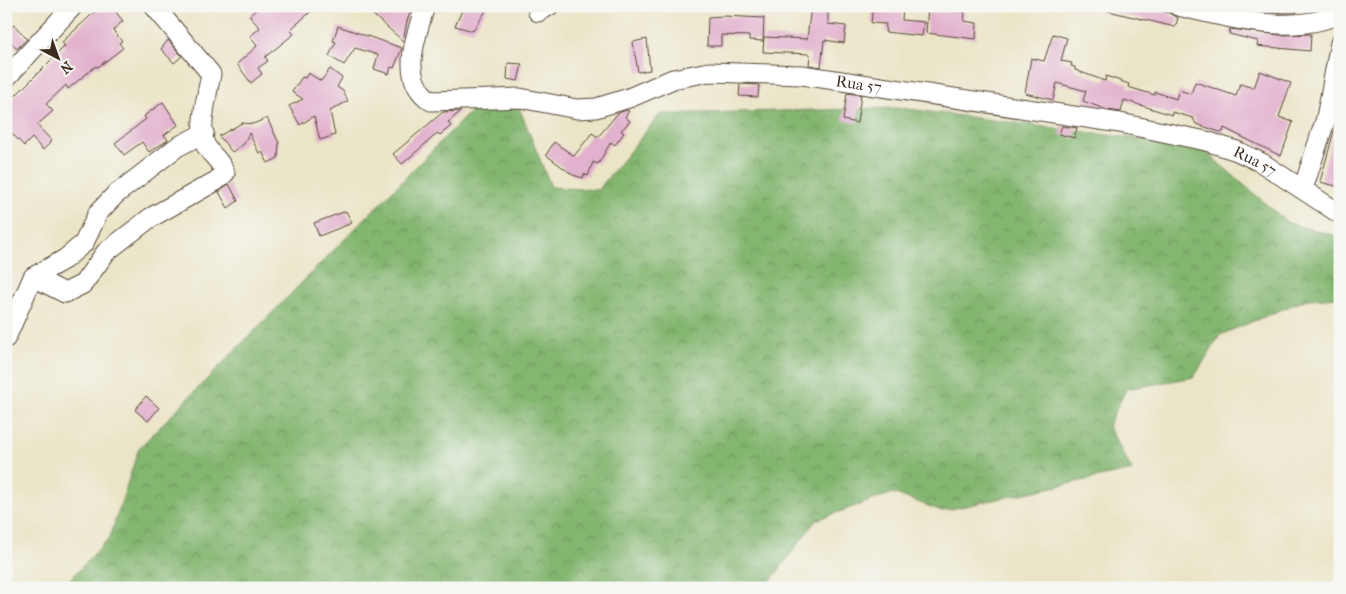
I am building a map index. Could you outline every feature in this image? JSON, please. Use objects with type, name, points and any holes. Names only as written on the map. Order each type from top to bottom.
[{"type":"street","points":[[6,78],[72,6]]},
{"type":"street","points":[[33,277],[65,293],[83,284],[106,252],[150,218],[216,181],[224,173],[222,163],[205,144],[203,114],[211,74],[154,6]]},
{"type":"street","name":"Rua 57","points":[[425,6],[411,67],[414,83],[420,94],[431,101],[520,98],[577,109],[596,108],[629,98],[673,79],[710,72],[802,75],[1120,123],[1206,141],[1237,151],[1253,159],[1340,214]]},
{"type":"street","points":[[1178,6],[1231,18],[1273,23],[1315,13],[1340,13]]},
{"type":"street","points":[[1303,189],[1337,78],[1340,42]]},
{"type":"street","points":[[6,338],[33,277],[65,259],[84,243],[98,213],[115,195],[177,147],[204,133]]},
{"type":"green space","points":[[518,105],[551,187],[598,190],[660,114],[900,108],[1200,147],[1288,223],[1340,237],[1340,297],[1307,299],[1220,335],[1194,377],[1126,389],[1108,426],[1132,470],[942,511],[893,493],[816,520],[765,588],[62,588],[110,537],[139,448],[470,112]]},
{"type":"building","points":[[101,6],[111,6],[123,21],[113,30],[122,41],[119,43],[123,48],[98,67],[96,66],[68,89],[66,85],[46,104],[53,111],[37,125],[52,141],[43,150],[32,138],[24,146],[6,127],[6,105],[65,46],[62,42]]},
{"type":"building","points":[[260,6],[317,6],[290,30],[294,34],[265,57],[268,61],[258,68],[262,74],[251,83],[237,64],[257,46],[250,36],[260,28],[249,16]]},
{"type":"building","points":[[363,6],[413,6],[407,21],[403,41]]},
{"type":"building","points":[[464,6],[489,6],[473,31],[455,26]]},
{"type":"building","points":[[811,6],[828,6],[828,24],[846,26],[844,43],[824,40],[821,67],[809,65],[810,54],[763,52],[764,37],[807,39]]},
{"type":"building","points":[[873,6],[903,6],[902,20],[924,22],[922,36],[885,32],[886,24],[871,23]]},
{"type":"building","points":[[928,6],[941,6],[941,9],[965,12],[964,21],[977,23],[976,39],[926,33]]},
{"type":"building","points":[[1105,6],[1146,6],[1169,13],[1178,18],[1175,27],[1104,10]]},
{"type":"building","points":[[1234,6],[1298,6],[1296,13],[1281,13]]},
{"type":"building","points":[[708,17],[764,18],[763,41],[749,40],[749,36],[721,35],[721,46],[707,46]]},
{"type":"building","points":[[14,25],[27,39],[17,49],[6,37],[6,32]]},
{"type":"building","points":[[338,26],[402,48],[394,68],[391,67],[389,74],[374,69],[378,55],[355,48],[344,65],[329,56],[336,42],[333,41]]},
{"type":"building","points":[[1230,29],[1280,35],[1311,34],[1310,51],[1257,46],[1258,41],[1229,34]]},
{"type":"building","points":[[1053,34],[1067,38],[1061,61],[1072,63],[1071,66],[1075,67],[1075,70],[1105,81],[1106,76],[1129,84],[1128,87],[1155,95],[1155,92],[1176,99],[1179,90],[1191,94],[1195,82],[1236,96],[1240,84],[1254,88],[1260,71],[1291,83],[1279,117],[1293,122],[1281,156],[1224,128],[1223,132],[1220,132],[1196,124],[1193,118],[1172,112],[1172,115],[1124,100],[1121,112],[1107,110],[1083,101],[1086,91],[1057,83],[1053,100],[1025,93],[1031,58],[1044,61]]},
{"type":"building","points":[[647,39],[650,70],[638,72],[633,42]]},
{"type":"building","points":[[168,40],[182,56],[174,63],[161,49]]},
{"type":"building","points":[[508,63],[522,64],[518,81],[507,79]]},
{"type":"building","points":[[330,69],[342,78],[337,87],[343,91],[348,101],[330,111],[335,135],[320,140],[314,116],[300,125],[289,106],[303,99],[292,92],[302,77],[305,78],[308,73],[321,81]]},
{"type":"building","points":[[740,84],[759,85],[758,97],[739,96]]},
{"type":"building","points":[[847,93],[861,95],[857,123],[843,120]]},
{"type":"building","points":[[163,102],[178,125],[164,135],[168,140],[149,152],[142,142],[124,155],[115,143],[146,119],[144,116]]},
{"type":"building","points":[[461,111],[448,122],[451,126],[440,135],[438,133],[402,164],[393,154],[443,112]]},
{"type":"building","points":[[629,111],[625,117],[630,121],[621,131],[624,133],[615,145],[611,142],[598,164],[593,162],[588,176],[584,174],[583,178],[573,175],[546,155],[554,142],[574,156],[592,133],[598,137],[618,113]]},
{"type":"building","points":[[267,118],[279,143],[278,158],[268,163],[262,152],[259,153],[249,133],[244,144],[232,152],[219,136],[242,123],[253,124]]},
{"type":"building","points":[[1336,124],[1340,125],[1340,187],[1320,182]]},
{"type":"building","points":[[1062,126],[1077,128],[1074,138],[1059,134]]},
{"type":"building","points":[[229,184],[238,201],[228,208],[219,192]]},
{"type":"building","points":[[346,211],[352,223],[319,236],[314,223]]},
{"type":"building","points":[[146,396],[159,408],[148,421],[135,410]]}]
